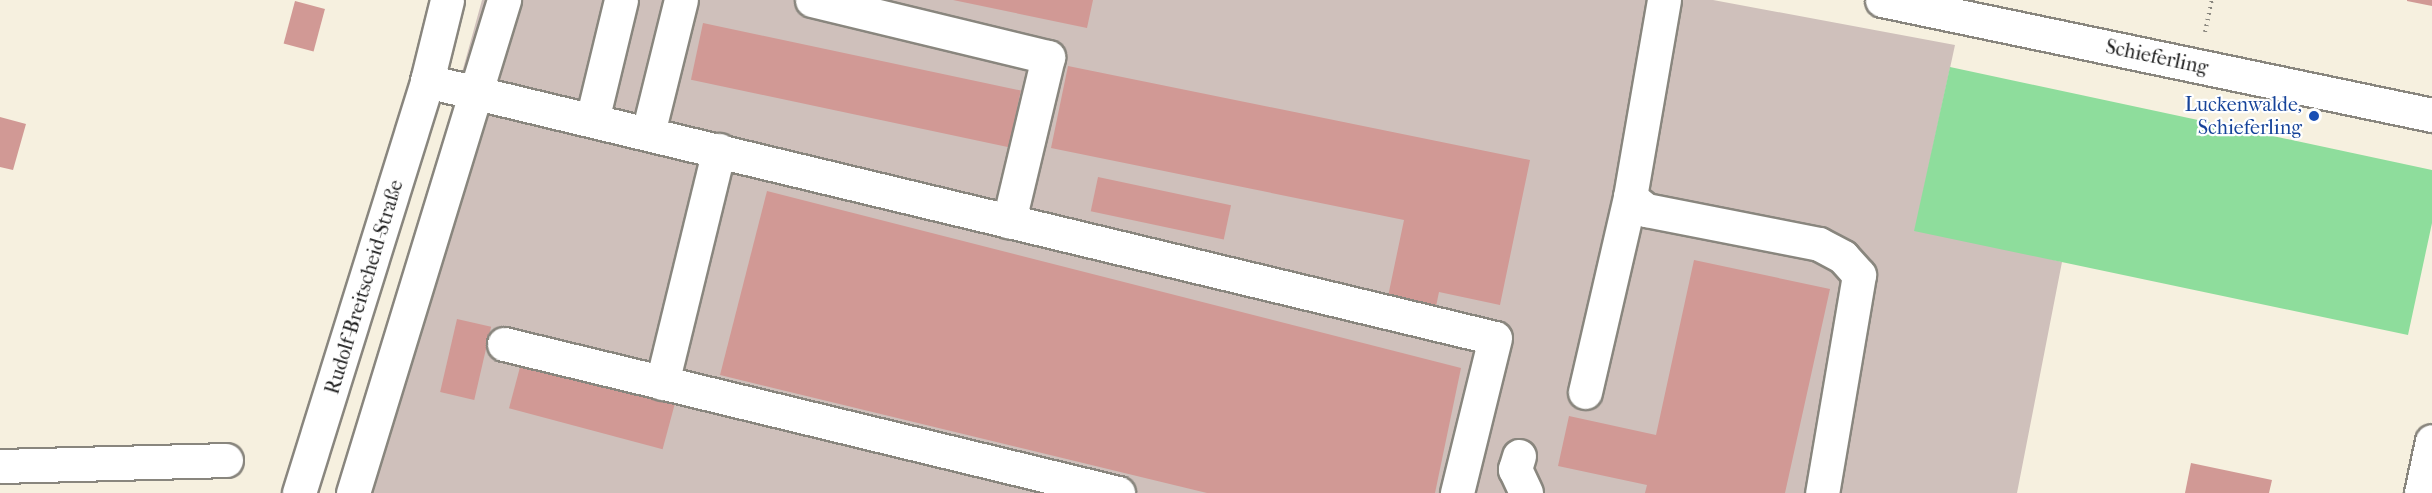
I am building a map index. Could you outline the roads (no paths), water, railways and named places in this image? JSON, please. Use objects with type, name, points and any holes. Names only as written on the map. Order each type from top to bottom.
[{"type":"street","name":"Rudolf-Breitscheid-Straße","points":[[300,493],[427,81],[447,0]]},
{"type":"street","points":[[353,493],[479,92],[504,0]]},
{"type":"street","points":[[592,120],[621,0]]},
{"type":"street","points":[[648,134],[681,0]]},
{"type":"street","points":[[812,0],[1048,57],[1009,221]]},
{"type":"street","points":[[1585,393],[1630,197],[1664,0]]},
{"type":"street","name":"Schieferling","points":[[1882,0],[2432,115]]},
{"type":"street","points":[[427,81],[1495,338],[1457,493]]},
{"type":"street","points":[[662,383],[718,150]]},
{"type":"street","points":[[1630,197],[1646,210],[1819,244],[1843,257],[1859,275],[1822,493]]},
{"type":"street","points":[[504,344],[1118,493]]},
{"type":"street","points":[[2421,493],[2432,441]]},
{"type":"street","points":[[1519,456],[1515,469],[1526,493]]},
{"type":"street","points":[[0,466],[226,460]]},
{"type":"place","name":"Luckenwalde, Schieferling","points":[[2314,116]]}]
